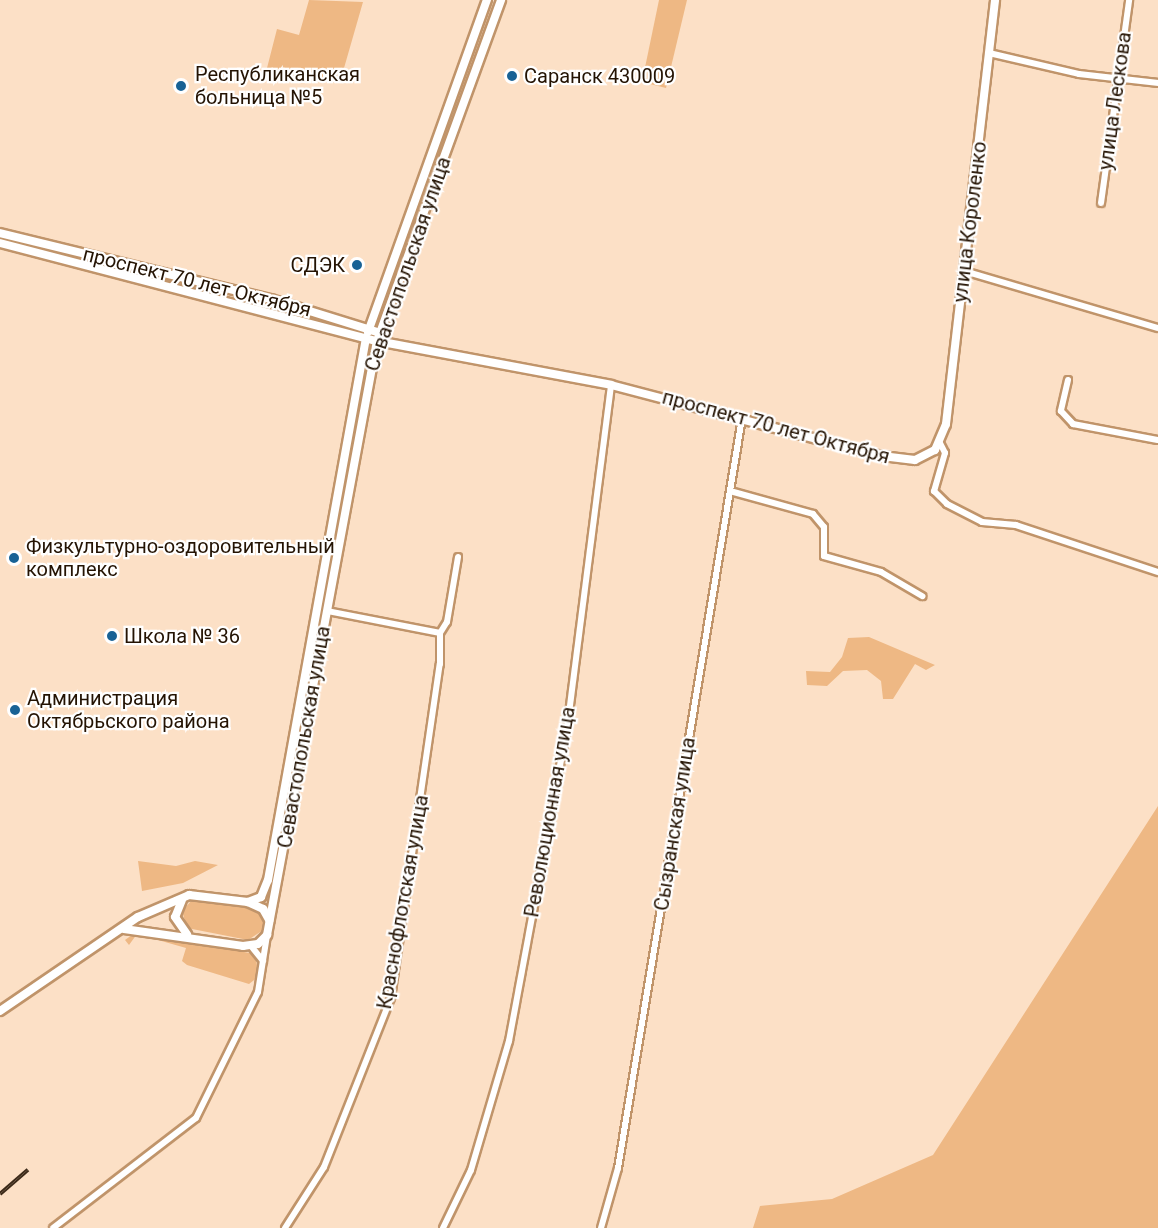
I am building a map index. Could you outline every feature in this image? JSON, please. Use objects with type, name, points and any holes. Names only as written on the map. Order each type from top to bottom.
[{"type":"main road","name":"Севастопольская улица","points":[[366,338],[487,0]]},
{"type":"main road","name":"Севастопольская улица","points":[[379,337],[501,0]]},
{"type":"main road","name":"проспект 70 лет Октября","points":[[0,233],[215,286],[369,329],[379,337]]},
{"type":"main road","name":"проспект 70 лет Октября","points":[[0,243],[366,338],[379,337]]},
{"type":"main road","points":[[57,257],[59,248]]},
{"type":"main road","points":[[137,278],[140,267]]},
{"type":"main road","points":[[215,286],[215,297]]},
{"type":"street","name":"улица Короленко","points":[[940,443],[964,271],[995,0]]},
{"type":"street","name":"улица Лескова","points":[[1101,203],[1129,0]]},
{"type":"street","points":[[989,53],[1079,74],[1118,76],[1158,83]]},
{"type":"street","points":[[964,271],[1158,327]]},
{"type":"street","name":"проспект 70 лет Октября","points":[[379,337],[611,385],[900,459],[927,456],[940,443]]},
{"type":"street","name":"Севастопольская улица","points":[[267,935],[355,451],[379,337]]},
{"type":"street","name":"Севастопольская улица","points":[[248,903],[261,897],[268,880],[338,480],[366,338]]},
{"type":"street","points":[[1068,380],[1061,411],[1073,424],[1158,440]]},
{"type":"street","name":"Революционная улица","points":[[443,1228],[471,1170],[509,1041],[567,729],[611,385]]},
{"type":"street","name":"Сызранская улица","points":[[601,1228],[618,1168],[742,418]]},
{"type":"street","points":[[940,443],[945,453],[934,491],[947,504],[982,522],[1016,525],[1158,572]]},
{"type":"street","points":[[344,449],[355,451]]},
{"type":"street","points":[[338,480],[350,482]]},
{"type":"street","points":[[730,490],[813,514],[824,527],[825,556],[881,572],[922,596]]},
{"type":"street","name":"Краснофлотская улица","points":[[285,1228],[324,1167],[391,998],[440,664],[440,633],[447,622],[458,557]]},
{"type":"street","points":[[316,609],[440,633]]},
{"type":"street","points":[[189,896],[175,917],[179,929],[191,936]]},
{"type":"street","points":[[0,1011],[124,929],[138,917],[189,896],[248,903],[263,909],[269,924]]},
{"type":"street","points":[[124,929],[191,936],[251,946],[267,935]]},
{"type":"street","points":[[53,1228],[196,1118],[258,992],[267,935]]},
{"type":"street","points":[[251,946],[264,964]]},
{"type":"shaded area","points":[[309,0],[363,2],[340,82],[267,68],[277,29],[299,35]]},
{"type":"shaded area","points":[[659,0],[687,0],[666,88],[642,82]]},
{"type":"shaded area","points":[[869,637],[935,665],[926,670],[915,664],[893,699],[883,699],[881,681],[867,670],[843,671],[827,686],[807,685],[806,671],[830,672],[842,657],[848,638]]},
{"type":"shaded area","points":[[1158,806],[1158,1228],[753,1228],[760,1206],[832,1199],[933,1155]]},
{"type":"shaded area","points":[[138,861],[176,866],[195,861],[218,865],[183,883],[142,891]]},
{"type":"shaded area","points":[[193,899],[260,910],[265,929],[248,940],[187,928],[182,911]]},
{"type":"shaded area","points":[[136,932],[255,954],[259,976],[249,984],[187,965],[182,961],[186,948],[137,934],[129,945],[125,940]]},
{"type":"railway","points":[[0,1194],[28,1170]]},
{"type":"place","name":"Саранск 430009","points":[[512,76]]},
{"type":"place","name":"Республиканская больница №5","points":[[181,86]]},
{"type":"place","name":"СДЭК","points":[[357,265]]},
{"type":"place","name":"Физкультурно-оздоровительный комплекс","points":[[14,558]]},
{"type":"place","name":"Школа № 36","points":[[112,636]]},
{"type":"place","name":"Администрация Октябрьского района","points":[[15,710]]}]
